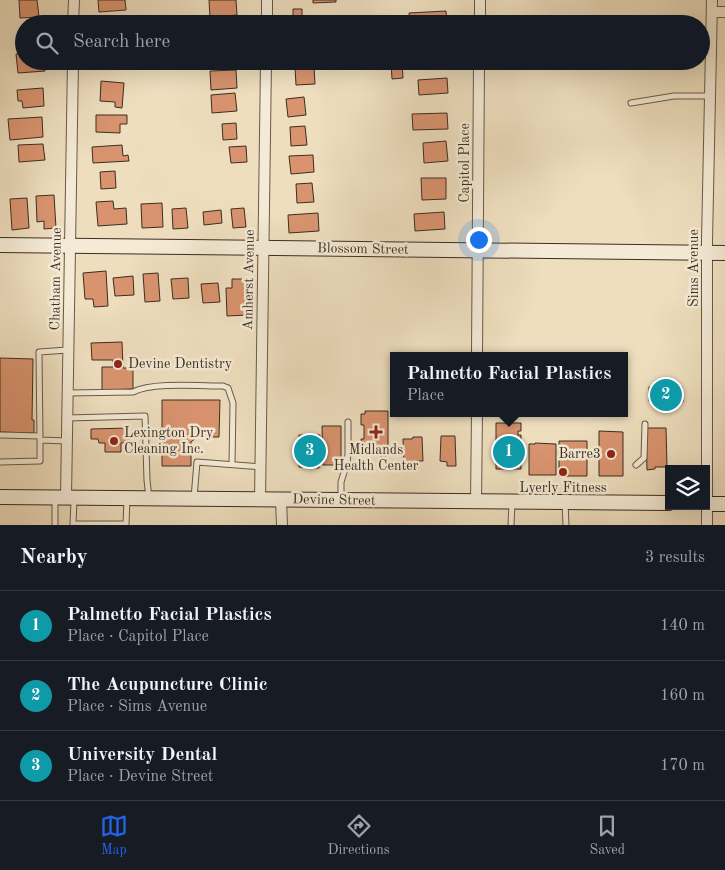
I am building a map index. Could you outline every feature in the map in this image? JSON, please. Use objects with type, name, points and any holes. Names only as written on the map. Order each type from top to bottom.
[{"type":"street","points":[[73,15],[74,0]]},
{"type":"street","points":[[266,15],[267,0]]},
{"type":"street","points":[[480,0],[480,15]]},
{"type":"street","name":"Sims Avenue","points":[[710,68],[712,0]]},
{"type":"street","points":[[712,12],[725,12]]},
{"type":"street","name":"Chatham Avenue","points":[[65,497],[73,70]]},
{"type":"street","name":"Amherst Avenue","points":[[260,500],[266,70]]},
{"type":"street","name":"Capitol Place","points":[[477,352],[479,70]]},
{"type":"street","name":"Sims Avenue","points":[[707,465],[707,253],[710,70]]},
{"type":"street","name":"Blossom Street","points":[[0,245],[725,253]]},
{"type":"street","points":[[476,502],[477,417]]},
{"type":"street","name":"Devine Street","points":[[0,497],[665,503]]},
{"type":"street","points":[[280,500],[282,525]]},
{"type":"street","points":[[710,504],[725,504]]},
{"type":"street","name":"Sims Avenue","points":[[707,510],[707,525]]},
{"type":"lane","points":[[632,103],[674,96],[709,96]]},
{"type":"lane","points":[[0,462],[40,461],[39,352],[68,350]]},
{"type":"lane","points":[[68,393],[133,392],[140,388],[154,387],[223,386],[228,388],[233,403],[232,464]]},
{"type":"lane","points":[[67,418],[145,416],[149,498]]},
{"type":"lane","points":[[341,500],[341,482],[348,458],[348,422]]},
{"type":"lane","points":[[636,465],[644,458],[645,424]]},
{"type":"lane","points":[[0,436],[67,441]]},
{"type":"lane","points":[[194,499],[197,462],[261,466]]},
{"type":"lane","points":[[65,497],[73,524],[126,524],[127,498]]},
{"type":"lane","points":[[55,525],[65,497]]},
{"type":"lane","points":[[511,525],[512,502]]},
{"type":"lane","points":[[565,503],[566,525]]},
{"type":"building","points":[[19,0],[37,0],[39,15],[20,15]]},
{"type":"building","points":[[98,0],[125,0],[126,10],[99,12]]},
{"type":"building","points":[[209,0],[236,0],[237,15],[210,15]]},
{"type":"building","points":[[313,0],[336,0],[336,2],[313,3]]},
{"type":"building","points":[[293,9],[302,9],[302,15],[293,15]]},
{"type":"building","points":[[446,11],[446,15],[409,15],[409,13]]},
{"type":"building","points":[[18,70],[45,71],[18,73]]},
{"type":"building","points":[[236,70],[237,88],[211,90],[210,71]]},
{"type":"building","points":[[295,70],[314,70],[315,84],[296,85]]},
{"type":"building","points":[[392,70],[403,70],[403,78],[392,79]]},
{"type":"building","points":[[447,78],[448,93],[419,95],[418,80]]},
{"type":"building","points":[[101,81],[124,83],[122,108],[115,107],[115,102],[100,101]]},
{"type":"building","points":[[43,88],[44,106],[23,108],[22,101],[18,101],[17,90]]},
{"type":"building","points":[[235,93],[237,111],[212,113],[211,95]]},
{"type":"building","points":[[304,97],[306,115],[288,117],[286,99]]},
{"type":"building","points":[[447,113],[448,129],[413,130],[412,114]]},
{"type":"building","points":[[96,115],[127,115],[127,124],[120,124],[120,133],[96,132]]},
{"type":"building","points":[[42,117],[43,137],[10,140],[8,119]]},
{"type":"building","points":[[236,123],[237,139],[223,140],[222,124]]},
{"type":"building","points":[[305,126],[307,145],[291,146],[290,127]]},
{"type":"building","points":[[446,141],[448,161],[424,163],[423,143]]},
{"type":"building","points":[[43,144],[45,160],[19,162],[18,145]]},
{"type":"building","points":[[122,145],[123,156],[128,155],[129,161],[93,163],[92,147]]},
{"type":"building","points":[[246,146],[247,162],[231,163],[229,147]]},
{"type":"building","points":[[313,155],[314,172],[291,174],[289,156]]},
{"type":"building","points":[[115,171],[116,188],[101,189],[100,172]]},
{"type":"building","points":[[421,178],[446,178],[446,199],[422,200]]},
{"type":"building","points":[[312,183],[314,202],[297,203],[296,184]]},
{"type":"building","points":[[54,195],[56,228],[44,229],[44,221],[37,222],[36,196]]},
{"type":"building","points":[[27,198],[29,228],[12,230],[10,199]]},
{"type":"building","points":[[113,201],[114,209],[126,208],[127,224],[98,226],[96,202]]},
{"type":"building","points":[[162,203],[163,227],[142,228],[141,204]]},
{"type":"building","points":[[186,208],[188,228],[173,229],[172,209]]},
{"type":"building","points":[[244,208],[246,227],[233,228],[231,209]]},
{"type":"building","points":[[221,210],[222,223],[204,225],[203,212]]},
{"type":"building","points":[[444,212],[445,229],[415,231],[414,214]]},
{"type":"building","points":[[318,213],[319,231],[289,233],[288,215]]},
{"type":"building","points":[[106,271],[108,306],[94,307],[93,299],[85,299],[83,273]]},
{"type":"building","points":[[158,273],[160,301],[145,302],[143,274]]},
{"type":"building","points":[[133,276],[134,295],[115,296],[113,278]]},
{"type":"building","points":[[188,278],[189,298],[173,299],[171,279]]},
{"type":"building","points":[[232,279],[248,279],[248,315],[227,316],[226,288],[232,288]]},
{"type":"building","points":[[218,283],[220,302],[203,303],[201,284]]},
{"type":"building","name":"Devine Dentistry","points":[[122,342],[123,368],[133,368],[133,389],[102,390],[102,367],[113,367],[113,360],[92,360],[91,343]]},
{"type":"building","points":[[0,358],[33,359],[32,420],[34,420],[34,433],[0,432]]},
{"type":"building","points":[[649,387],[682,387],[683,402],[649,401]]},
{"type":"building","points":[[162,400],[220,400],[219,437],[197,437],[191,442],[191,466],[162,466]]},
{"type":"building","name":"Midlands Health Center","points":[[365,411],[388,411],[388,450],[386,450],[386,459],[381,458],[381,453],[364,453],[364,449],[361,449],[361,439],[364,439],[364,425],[361,425],[361,414],[365,414]]},
{"type":"building","points":[[496,423],[521,423],[521,431],[518,431],[518,435],[521,435],[521,469],[496,469]]},
{"type":"building","points":[[322,426],[341,426],[341,465],[323,465]]},
{"type":"building","name":"Lexington Dry Cleaning Inc.","points":[[129,428],[129,443],[121,443],[121,452],[105,452],[105,443],[99,443],[98,439],[91,439],[91,429]]},
{"type":"building","points":[[646,428],[666,428],[667,465],[647,470]]},
{"type":"building","name":"Barre3","points":[[599,431],[623,432],[623,476],[599,476]]},
{"type":"building","points":[[299,435],[320,435],[319,468],[299,467]]},
{"type":"building","points":[[441,436],[455,436],[456,466],[447,466],[447,462],[440,461]]},
{"type":"building","points":[[413,437],[422,437],[423,461],[416,461],[416,466],[404,466],[403,439],[412,439]]},
{"type":"building","points":[[559,441],[587,441],[587,476],[559,476]]},
{"type":"building","points":[[529,444],[556,444],[556,475],[529,475]]},
{"type":"place","name":"Devine Dentistry","points":[[118,364]]},
{"type":"place","name":"The Acupuncture Clinic","points":[[666,395]]},
{"type":"place","name":"Midlands Health Center","points":[[376,432]]},
{"type":"place","name":"Lexington Dry Cleaning Inc.","points":[[114,441]]},
{"type":"place","name":"University Dental","points":[[310,451]]},
{"type":"place","name":"Palmetto Facial Plastics","points":[[509,452]]},
{"type":"place","name":"Barre3","points":[[611,454]]},
{"type":"place","name":"Lyerly Fitness","points":[[563,472]]}]
